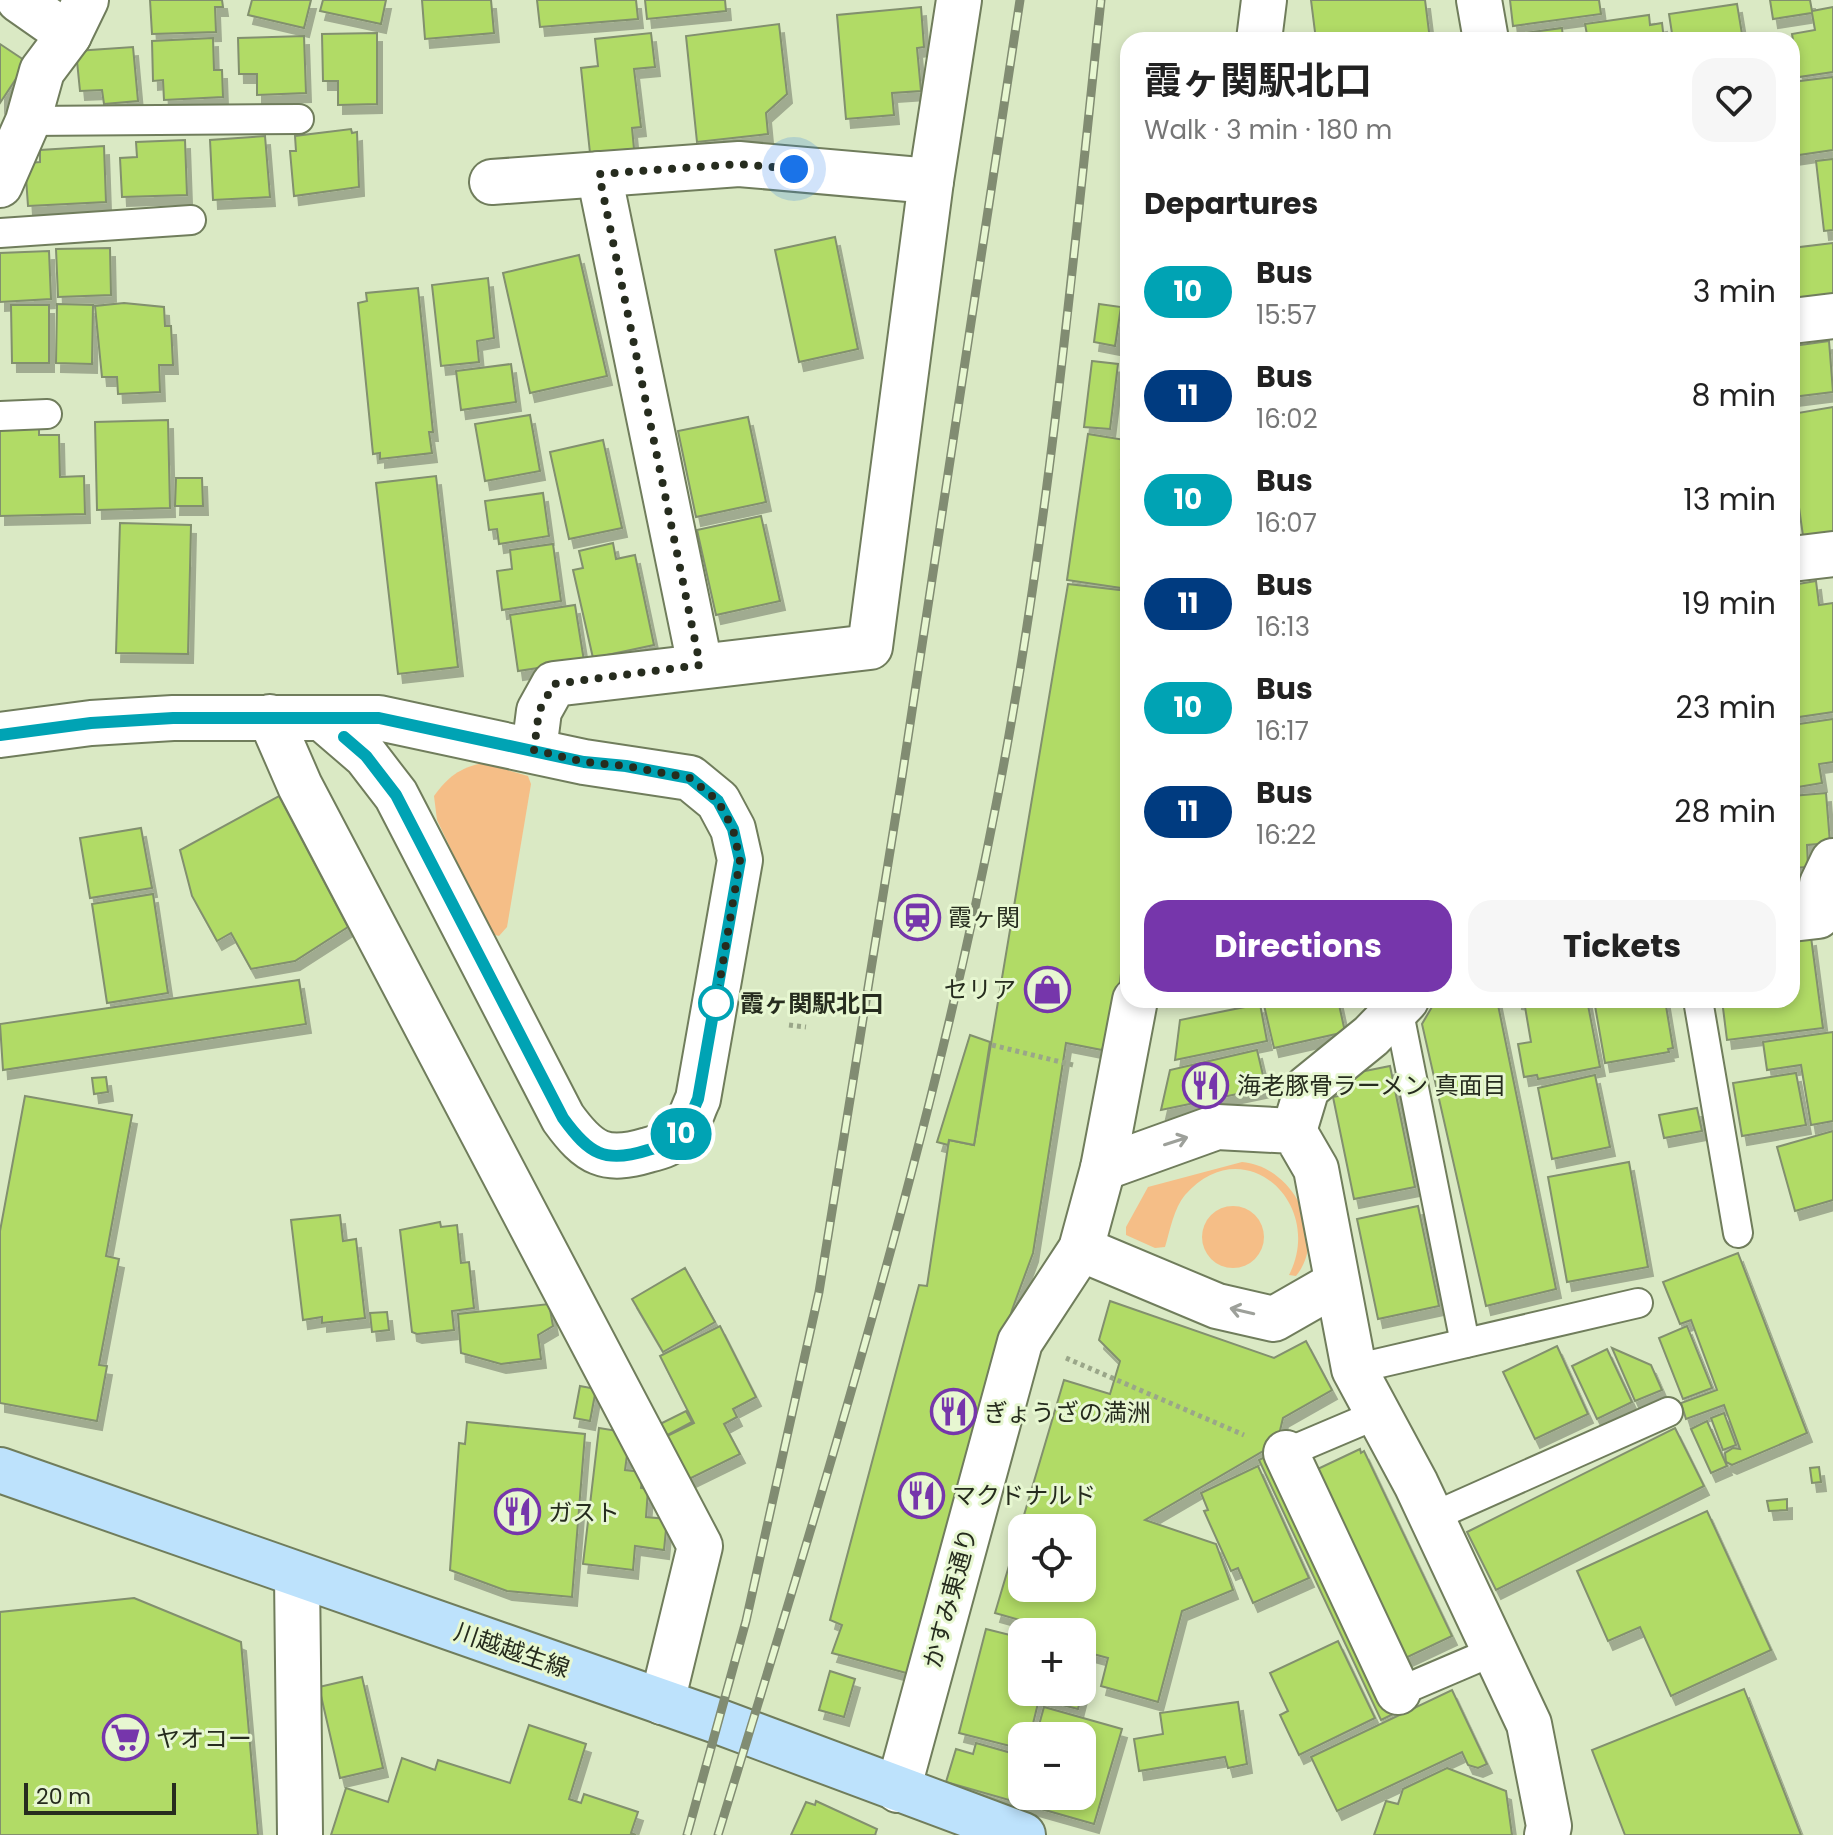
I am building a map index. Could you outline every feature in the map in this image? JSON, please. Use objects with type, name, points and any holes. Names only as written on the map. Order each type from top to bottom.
[{"type":"main road","name":"川越越生線","points":[[0,1470],[662,1702],[1023,1835]]},
{"type":"street","points":[[0,185],[28,121],[42,71],[77,17],[19,0]]},
{"type":"street","points":[[534,750],[539,711],[554,684],[870,647],[931,181],[959,0]]},
{"type":"street","points":[[1260,32],[1264,0]]},
{"type":"street","points":[[1479,0],[1485,32]]},
{"type":"street","points":[[492,182],[739,164],[931,181]]},
{"type":"street","points":[[599,174],[700,665]]},
{"type":"street","points":[[1800,320],[1833,316]]},
{"type":"street","points":[[1800,558],[1833,554]]},
{"type":"street","points":[[0,735],[91,723],[270,717],[379,718],[584,762],[690,778],[718,801],[733,829],[740,860],[698,1099],[683,1133],[666,1145],[622,1158],[601,1155],[578,1138],[563,1118],[396,795],[366,756],[323,719]]},
{"type":"street","points":[[270,717],[300,786],[700,1546],[662,1702]]},
{"type":"street","points":[[1800,918],[1818,916],[1822,884],[1833,861]]},
{"type":"street","name":"かすみ東通り","points":[[898,1790],[1020,1342],[1081,1249],[1103,1168],[1133,1008]]},
{"type":"street","points":[[1398,1008],[1371,1036],[1307,1088],[1294,1131],[1316,1169],[1354,1369],[1432,1517],[1529,1724],[1549,1826],[1547,1835]]},
{"type":"street","points":[[1103,1168],[1217,1127],[1294,1131]]},
{"type":"street","points":[[1081,1249],[1217,1306],[1274,1319],[1337,1283]]},
{"type":"street","points":[[1286,1453],[1398,1692]]},
{"type":"street","points":[[297,1576],[300,1835]]},
{"type":"lane","points":[[28,121],[299,119]]},
{"type":"lane","points":[[0,233],[191,220]]},
{"type":"lane","points":[[0,416],[47,414]]},
{"type":"lane","points":[[1403,1008],[1465,1343]]},
{"type":"lane","points":[[1699,1008],[1738,1233]]},
{"type":"lane","points":[[1354,1369],[1638,1303]]},
{"type":"lane","points":[[1432,1517],[1668,1412]]},
{"type":"lane","points":[[1286,1453],[1378,1414]]},
{"type":"lane","points":[[1398,1692],[1494,1651]]},
{"type":"path","points":[[789,1025],[806,1027]]},
{"type":"path","points":[[992,1045],[1085,1068]]},
{"type":"path","points":[[1065,1357],[1286,1453]]},
{"type":"shaded area","points":[[483,763],[528,776],[531,784],[507,927],[499,936],[491,934],[437,820],[434,796],[455,774]]},
{"type":"shaded area","points":[[1242,1162],[1260,1166],[1277,1176],[1290,1189],[1300,1206],[1307,1223],[1309,1242],[1305,1260],[1296,1276],[1289,1275],[1298,1248],[1297,1223],[1288,1200],[1273,1183],[1253,1172],[1231,1169],[1208,1176],[1185,1195],[1175,1213],[1165,1247],[1155,1248],[1126,1235],[1126,1227],[1148,1187]]},
{"type":"shaded area","points":[[1233,1206],[1245,1208],[1255,1215],[1262,1225],[1262,1249],[1255,1259],[1245,1266],[1233,1268],[1221,1266],[1211,1259],[1204,1249],[1202,1237],[1204,1225],[1211,1215],[1221,1208]]},
{"type":"building","points":[[150,0],[222,0],[223,7],[215,7],[216,32],[152,34]]},
{"type":"building","points":[[252,0],[311,0],[304,28],[248,15]]},
{"type":"building","points":[[323,0],[386,0],[381,24],[320,11]]},
{"type":"building","points":[[422,0],[491,0],[494,33],[425,39]]},
{"type":"building","points":[[537,0],[636,0],[638,19],[540,27]]},
{"type":"building","points":[[645,0],[725,0],[726,11],[647,19]]},
{"type":"building","points":[[1311,0],[1425,0],[1429,32],[1315,32]]},
{"type":"building","points":[[1510,0],[1599,0],[1601,14],[1513,26]]},
{"type":"building","points":[[1770,0],[1810,0],[1812,11],[1833,7],[1833,72],[1800,77],[1800,33],[1815,30],[1812,13],[1773,19]]},
{"type":"building","points":[[1737,4],[1742,32],[1672,32],[1669,14]]},
{"type":"building","points":[[921,7],[924,47],[917,48],[921,91],[892,93],[894,115],[846,119],[837,15]]},
{"type":"building","points":[[1649,15],[1650,25],[1662,23],[1663,32],[1586,32],[1585,24]]},
{"type":"building","points":[[779,24],[787,94],[766,113],[768,134],[697,142],[686,36]]},
{"type":"building","points":[[1562,28],[1562,32],[1533,32]]},
{"type":"building","points":[[377,33],[377,104],[338,105],[338,81],[323,81],[322,34]]},
{"type":"building","points":[[651,33],[655,67],[634,69],[641,127],[632,128],[634,149],[590,153],[581,68],[598,66],[595,39]]},
{"type":"building","points":[[304,36],[306,93],[257,95],[257,74],[239,74],[238,38]]},
{"type":"building","points":[[213,38],[214,70],[222,70],[223,97],[164,100],[163,80],[153,81],[152,41]]},
{"type":"building","points":[[0,44],[27,62],[0,103]]},
{"type":"building","points":[[133,47],[138,101],[104,104],[102,90],[80,91],[76,51]]},
{"type":"building","points":[[1833,77],[1833,150],[1800,155],[1800,81]]},
{"type":"building","points":[[351,129],[352,133],[357,132],[359,187],[294,196],[290,151],[296,151],[295,136]]},
{"type":"building","points":[[265,136],[270,197],[213,200],[210,140]]},
{"type":"building","points":[[185,140],[187,195],[122,197],[120,158],[137,157],[136,142]]},
{"type":"building","points":[[104,146],[106,202],[28,206],[25,163],[40,162],[40,150]]},
{"type":"building","points":[[1833,159],[1833,230],[1824,231],[1816,161]]},
{"type":"building","points":[[835,237],[858,349],[799,362],[775,250]]},
{"type":"building","points":[[1833,243],[1833,296],[1800,300],[1800,247]]},
{"type":"building","points":[[110,248],[111,295],[58,297],[56,249]]},
{"type":"building","points":[[49,251],[51,299],[0,302],[0,253]]},
{"type":"building","points":[[579,255],[607,376],[530,393],[503,273]]},
{"type":"building","points":[[488,278],[494,338],[477,341],[479,362],[441,366],[432,285]]},
{"type":"building","points":[[418,288],[433,432],[429,432],[432,453],[380,459],[380,453],[373,454],[358,303],[367,301],[366,293]]},
{"type":"building","points":[[124,303],[164,307],[165,326],[171,326],[173,365],[159,365],[160,392],[118,394],[117,377],[102,377],[95,306]]},
{"type":"building","points":[[57,304],[93,305],[92,364],[56,363]]},
{"type":"building","points":[[1099,304],[1120,307],[1115,346],[1094,342]]},
{"type":"building","points":[[11,305],[49,305],[49,363],[12,363]]},
{"type":"building","points":[[1829,341],[1833,392],[1800,396],[1800,345]]},
{"type":"building","points":[[1092,361],[1118,364],[1110,429],[1084,427]]},
{"type":"building","points":[[511,364],[516,402],[461,410],[456,371]]},
{"type":"building","points":[[1833,407],[1833,539],[1804,543],[1800,515],[1800,413]]},
{"type":"building","points":[[530,415],[540,471],[485,481],[475,424]]},
{"type":"building","points":[[748,417],[766,502],[696,517],[678,431]]},
{"type":"building","points":[[168,420],[170,508],[97,510],[95,422]]},
{"type":"building","points":[[39,428],[39,435],[59,435],[60,477],[84,476],[85,514],[0,516],[0,429]]},
{"type":"building","points":[[1088,434],[1120,439],[1120,588],[1067,580]]},
{"type":"building","points":[[603,440],[622,528],[569,539],[550,452]]},
{"type":"building","points":[[436,476],[458,667],[398,674],[376,483]]},
{"type":"building","points":[[176,478],[202,478],[203,506],[175,506]]},
{"type":"building","points":[[543,493],[549,536],[499,544],[497,529],[489,530],[485,501]]},
{"type":"building","points":[[761,516],[780,601],[716,615],[697,530]]},
{"type":"building","points":[[120,523],[191,525],[188,654],[116,653]]},
{"type":"building","points":[[613,543],[616,559],[635,555],[654,645],[593,658],[573,570],[583,568],[579,551]]},
{"type":"building","points":[[553,544],[561,601],[502,610],[497,571],[512,569],[510,550]]},
{"type":"building","points":[[1816,581],[1819,605],[1833,603],[1833,712],[1800,717],[1800,584]]},
{"type":"building","points":[[1068,584],[1120,590],[1119,990],[1102,1050],[1066,1043],[1033,1253],[1012,1310],[910,1674],[832,1653],[842,1625],[830,1620],[919,1285],[927,1286],[949,1140],[974,1145]]},
{"type":"building","points":[[575,605],[584,661],[518,671],[510,615]]},
{"type":"building","points":[[1833,719],[1833,762],[1819,764],[1822,783],[1800,787],[1800,724]]},
{"type":"building","points":[[1826,793],[1830,843],[1807,845],[1808,867],[1800,868],[1800,795]]},
{"type":"building","points":[[279,796],[348,927],[295,961],[251,969],[231,933],[217,941],[192,896],[180,850]]},
{"type":"building","points":[[141,828],[152,888],[90,898],[80,838]]},
{"type":"building","points":[[153,894],[168,993],[107,1003],[92,904]]},
{"type":"building","points":[[1811,937],[1823,1028],[1727,1040],[1723,1008],[1800,1008],[1800,939]]},
{"type":"building","points":[[299,980],[306,1024],[3,1070],[0,1024]]},
{"type":"building","points":[[1240,1008],[1261,1008],[1267,1041],[1175,1060],[1180,1020]]},
{"type":"building","points":[[1265,1008],[1340,1008],[1345,1032],[1274,1048]]},
{"type":"building","points":[[1431,1008],[1499,1008],[1556,1289],[1486,1306],[1422,1024]]},
{"type":"building","points":[[1525,1008],[1589,1008],[1600,1067],[1538,1079],[1537,1075],[1524,1077],[1518,1044],[1531,1042]]},
{"type":"building","points":[[1595,1008],[1666,1008],[1673,1048],[1668,1049],[1669,1052],[1605,1063]]},
{"type":"building","points":[[1833,1032],[1833,1121],[1811,1125],[1801,1065],[1767,1070],[1763,1042]]},
{"type":"building","points":[[970,1035],[990,1042],[974,1145],[949,1140],[948,1145],[937,1142]]},
{"type":"building","points":[[1257,1050],[1266,1088],[1161,1110],[1170,1070]]},
{"type":"building","points":[[1390,1066],[1415,1187],[1354,1199],[1333,1097],[1349,1094],[1345,1075]]},
{"type":"building","points":[[1796,1073],[1806,1125],[1742,1136],[1733,1083]]},
{"type":"building","points":[[1595,1075],[1610,1147],[1552,1159],[1538,1088]]},
{"type":"building","points":[[106,1077],[108,1092],[94,1094],[92,1078]]},
{"type":"building","points":[[25,1096],[132,1115],[106,1256],[119,1259],[99,1365],[107,1366],[97,1421],[0,1403],[0,1231]]},
{"type":"building","points":[[1697,1108],[1702,1131],[1664,1138],[1659,1115]]},
{"type":"building","points":[[1833,1131],[1833,1200],[1795,1211],[1777,1147]]},
{"type":"building","points":[[1629,1162],[1648,1267],[1567,1282],[1548,1177]]},
{"type":"building","points":[[1418,1206],[1439,1306],[1378,1319],[1357,1219]]},
{"type":"building","points":[[340,1215],[343,1241],[356,1239],[365,1318],[322,1323],[322,1317],[303,1320],[291,1220]]},
{"type":"building","points":[[440,1222],[441,1227],[457,1225],[461,1263],[469,1262],[474,1308],[452,1311],[454,1330],[417,1334],[412,1332],[400,1230]]},
{"type":"building","points":[[1738,1253],[1807,1433],[1732,1465],[1726,1462],[1725,1453],[1733,1448],[1740,1449],[1724,1405],[1686,1419],[1681,1403],[1717,1390],[1691,1320],[1680,1324],[1663,1282]]},
{"type":"building","points":[[685,1268],[715,1322],[663,1352],[632,1299]]},
{"type":"building","points":[[1110,1301],[1274,1358],[1306,1341],[1332,1390],[1283,1418],[1277,1443],[1145,1520],[1216,1544],[1233,1590],[1182,1611],[1158,1702],[1101,1686],[1108,1658],[1096,1655],[1096,1618],[1013,1618],[995,1613],[1008,1569],[1008,1602],[1096,1602],[1096,1514],[1024,1514],[1064,1380],[1110,1394],[1120,1361],[1099,1340]]},
{"type":"building","points":[[549,1304],[553,1326],[538,1335],[541,1359],[501,1364],[461,1353],[458,1314]]},
{"type":"building","points":[[387,1312],[389,1330],[372,1332],[370,1313]]},
{"type":"building","points":[[720,1326],[756,1397],[733,1409],[737,1417],[724,1424],[740,1454],[689,1479],[667,1436],[694,1423],[660,1356]]},
{"type":"building","points":[[1687,1326],[1712,1388],[1683,1399],[1659,1338]]},
{"type":"building","points":[[1557,1346],[1588,1414],[1535,1439],[1503,1372]]},
{"type":"building","points":[[1612,1348],[1651,1365],[1662,1390],[1635,1401]]},
{"type":"building","points":[[1607,1349],[1632,1402],[1597,1419],[1572,1366]]},
{"type":"building","points":[[580,1386],[596,1389],[590,1421],[574,1418]]},
{"type":"building","points":[[686,1411],[692,1422],[662,1438],[656,1426]]},
{"type":"building","points":[[1724,1413],[1736,1445],[1723,1450],[1711,1418]]},
{"type":"building","points":[[1707,1421],[1727,1466],[1711,1473],[1691,1429]]},
{"type":"building","points":[[467,1422],[585,1434],[572,1597],[507,1591],[450,1570],[459,1443],[465,1444]]},
{"type":"building","points":[[599,1428],[618,1431],[618,1439],[629,1440],[625,1470],[643,1472],[641,1488],[648,1489],[646,1517],[667,1519],[664,1550],[635,1546],[633,1570],[583,1564]]},
{"type":"building","points":[[1675,1428],[1704,1486],[1496,1590],[1467,1532]]},
{"type":"building","points":[[1289,1445],[1412,1705],[1381,1720],[1259,1460]]},
{"type":"building","points":[[1360,1449],[1361,1453],[1364,1451],[1452,1636],[1397,1662],[1307,1474]]},
{"type":"building","points":[[1258,1466],[1309,1578],[1253,1603],[1238,1568],[1231,1571],[1204,1511],[1208,1510],[1201,1493]]},
{"type":"building","points":[[1819,1467],[1821,1482],[1812,1483],[1810,1468]]},
{"type":"building","points":[[1787,1499],[1787,1510],[1769,1511],[1767,1501]]},
{"type":"building","points":[[1707,1511],[1771,1650],[1671,1696],[1640,1627],[1608,1641],[1577,1571]]},
{"type":"building","name":"ヤオコー","points":[[134,1598],[241,1642],[258,1835],[0,1835],[0,1612]]},
{"type":"building","points":[[986,1629],[1008,1634],[1008,1706],[1037,1706],[1033,1722],[1008,1722],[1008,1745],[959,1733]]},
{"type":"building","points":[[1338,1641],[1375,1718],[1299,1755],[1280,1715],[1288,1711],[1270,1673]]},
{"type":"building","points":[[830,1671],[855,1679],[844,1717],[819,1710]]},
{"type":"building","points":[[362,1677],[383,1768],[340,1778],[319,1687]]},
{"type":"building","points":[[1744,1689],[1801,1835],[1625,1835],[1592,1750]]},
{"type":"building","points":[[1452,1690],[1487,1764],[1478,1768],[1468,1765],[1462,1752],[1337,1811],[1311,1757]]},
{"type":"building","points":[[1238,1702],[1247,1764],[1228,1768],[1225,1757],[1139,1771],[1134,1739],[1163,1734],[1160,1713]]},
{"type":"building","points":[[1044,1707],[1122,1729],[1094,1824],[1045,1810],[1096,1810],[1096,1722],[1040,1722]]},
{"type":"building","points":[[529,1725],[586,1744],[569,1799],[581,1803],[584,1794],[638,1812],[631,1833],[636,1835],[331,1835],[346,1788],[388,1802],[402,1758],[435,1770],[438,1760],[510,1783]]},
{"type":"building","points":[[976,1743],[1008,1752],[1008,1800],[946,1782],[956,1749],[973,1754]]},
{"type":"building","points":[[1447,1768],[1506,1791],[1512,1835],[1374,1835],[1386,1801],[1398,1804],[1403,1789]]},
{"type":"building","points":[[816,1801],[877,1829],[875,1835],[791,1835],[806,1802],[815,1805]]},
{"type":"railway","points":[[687,1835],[746,1621],[819,1292],[902,777],[1020,0]]},
{"type":"railway","points":[[718,1835],[834,1452],[906,1194],[969,935],[996,805],[1030,605],[1069,303],[1101,0]]},
{"type":"bus line","name":"10","points":[[0,735],[91,723],[173,718],[379,718],[584,762],[690,778],[718,801],[733,829],[740,860],[698,1099],[683,1133],[666,1145],[622,1158],[601,1155],[578,1138],[563,1118],[396,795],[366,756],[344,737]]},
{"type":"place","name":"霞ヶ関","points":[[917,917]]},
{"type":"place","name":"セリア","points":[[1047,989]]},
{"type":"place","name":"霞ヶ関駅北口","points":[[716,1003]]},
{"type":"place","name":"海老豚骨ラーメン 真面目","points":[[1206,1085]]},
{"type":"place","name":"ぎょうざの満洲","points":[[953,1412]]},
{"type":"place","name":"マクドナルド","points":[[921,1495]]},
{"type":"place","name":"ガスト","points":[[517,1512]]},
{"type":"place","name":"ヤオコー","points":[[125,1738]]},
{"type":"route","points":[[716,1003],[715,1010],[740,860],[733,829],[718,801],[690,778],[584,762],[534,750],[539,711],[554,684],[700,665],[599,174],[739,164],[794,169]]}]
